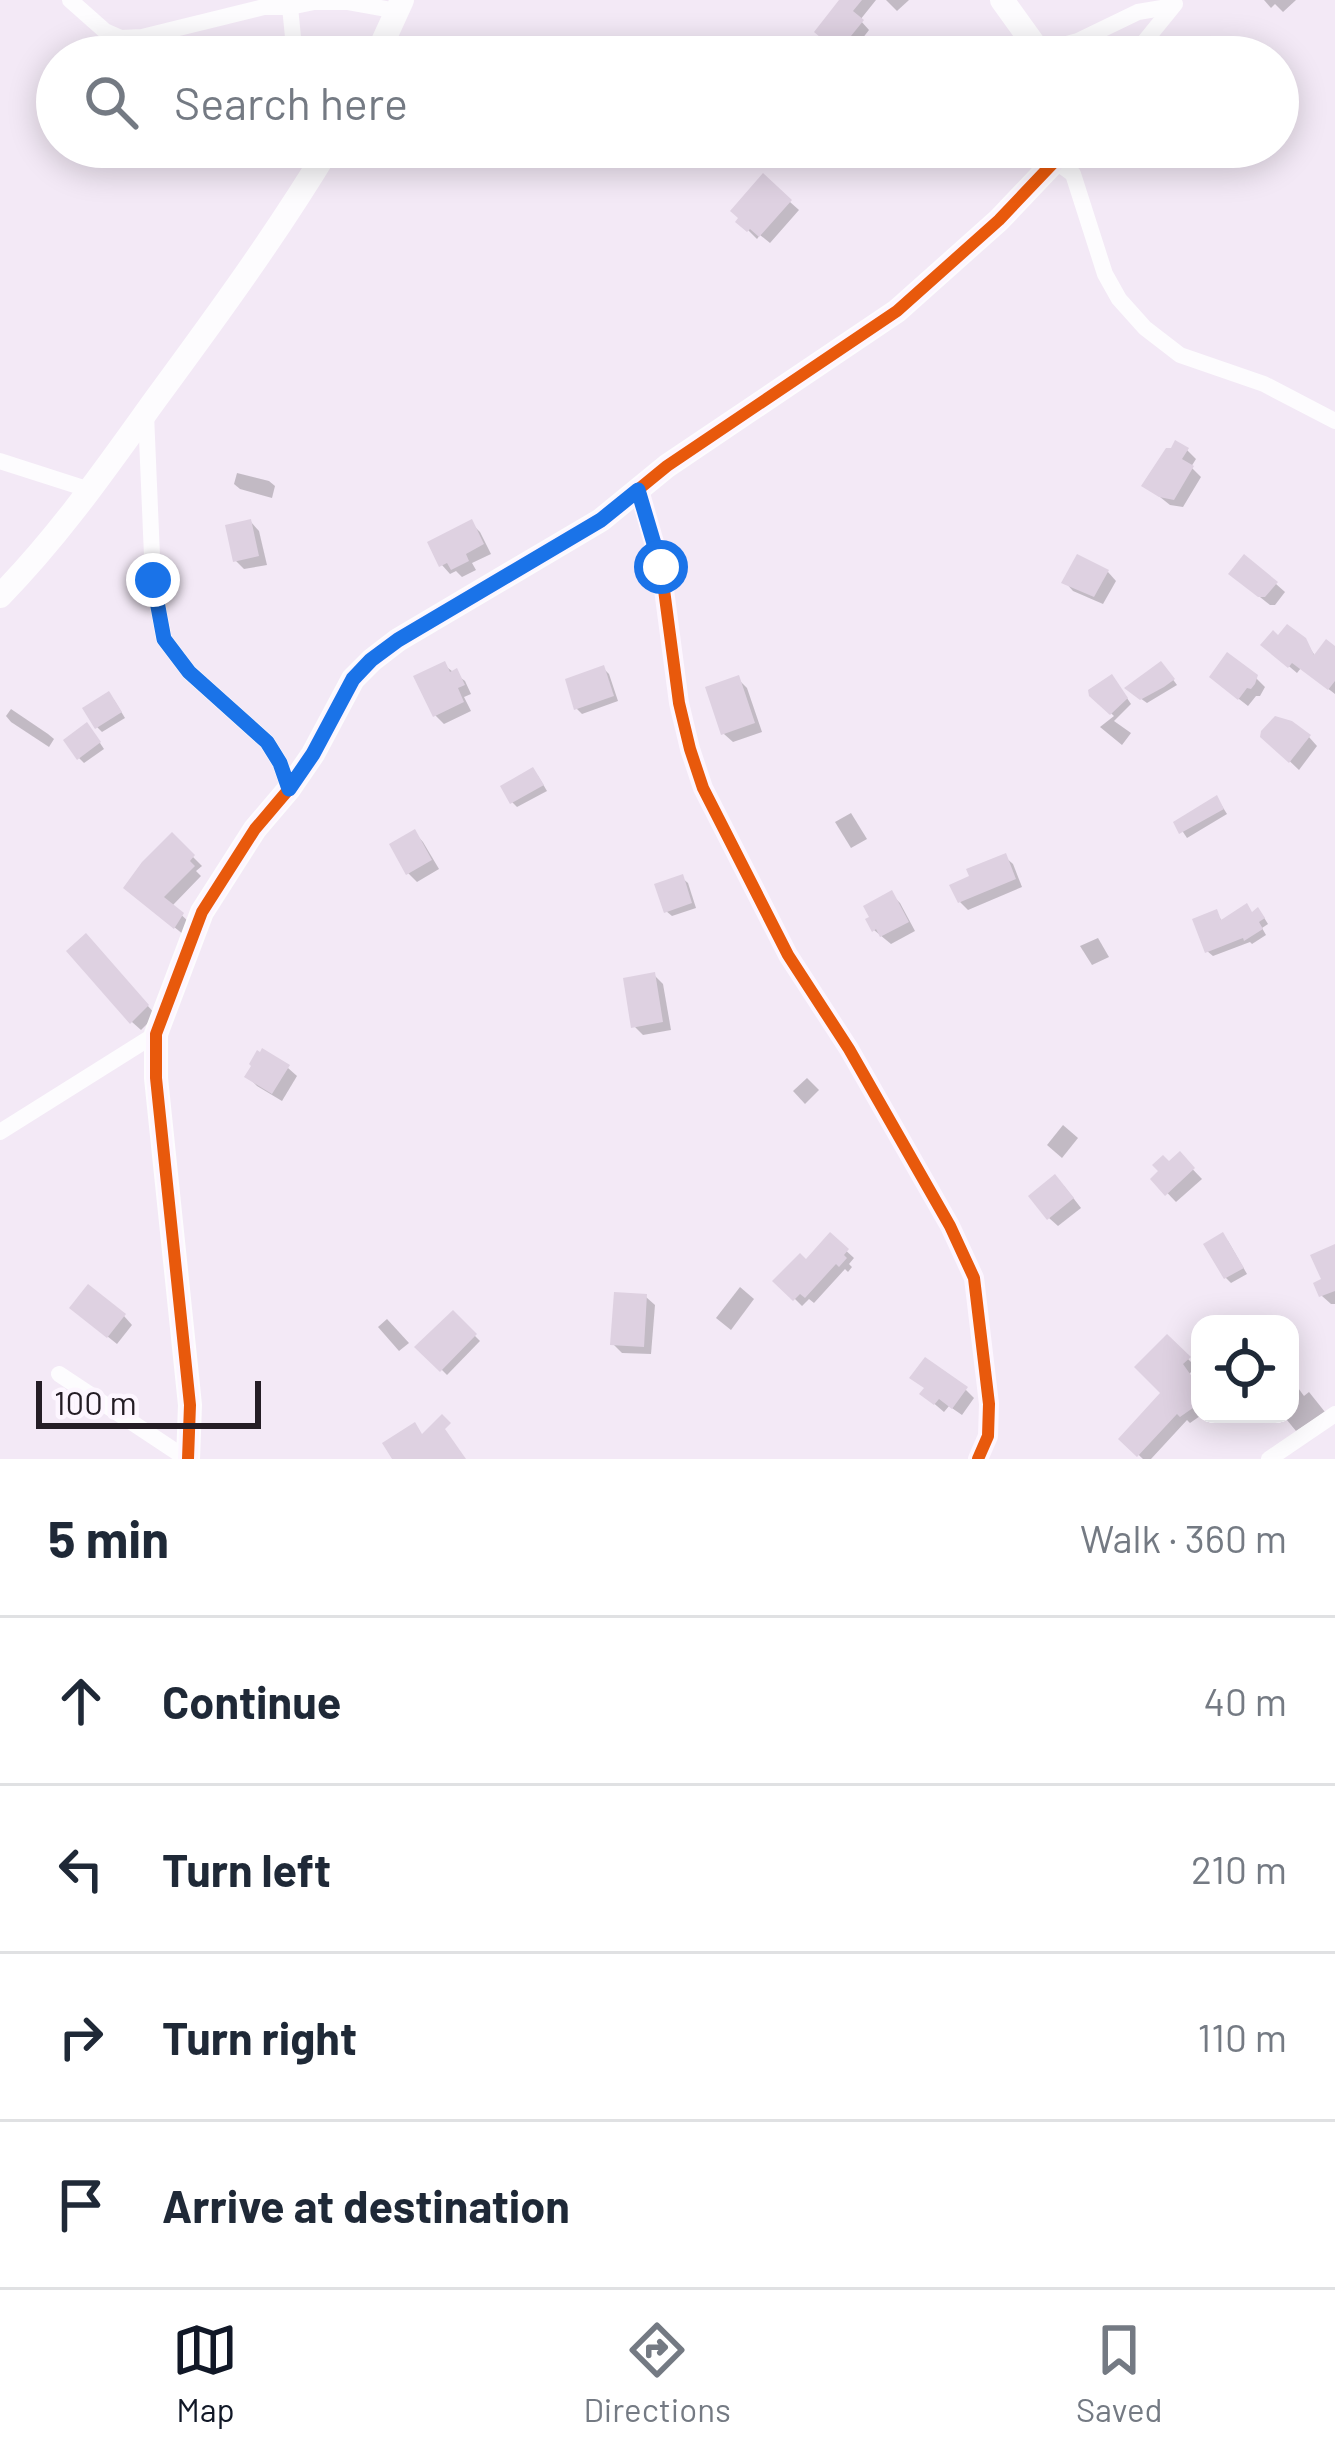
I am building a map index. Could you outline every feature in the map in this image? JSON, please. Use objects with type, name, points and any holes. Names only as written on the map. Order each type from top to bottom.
[{"type":"street","points":[[70,0],[116,36]]},
{"type":"street","points":[[1002,0],[1028,36]]},
{"type":"street","points":[[150,36],[264,7],[314,2],[399,6],[385,36]]},
{"type":"street","points":[[288,3],[292,36]]},
{"type":"street","points":[[1087,36],[1138,12],[1177,3]]},
{"type":"street","points":[[1150,36],[1177,3]]},
{"type":"street","points":[[0,596],[51,542],[90,490],[296,202],[313,168]]},
{"type":"street","points":[[188,1459],[190,1405],[156,1078],[157,1034],[202,913],[255,829],[313,754],[353,679],[398,640],[601,520],[667,466],[897,311],[999,220],[1046,168]]},
{"type":"street","points":[[1069,168],[1105,274],[1144,328],[1180,355],[1264,384],[1335,421]]},
{"type":"street","points":[[146,413],[153,580],[164,639],[189,672],[267,742],[289,789]]},
{"type":"street","points":[[0,461],[90,490]]},
{"type":"street","points":[[638,490],[663,581],[679,703],[703,788],[788,955],[849,1049],[950,1226],[974,1278],[989,1404],[988,1436],[978,1459]]},
{"type":"street","points":[[0,1132],[157,1034]]},
{"type":"street","points":[[59,1374],[188,1459]]},
{"type":"street","points":[[1269,1459],[1335,1414]]},
{"type":"building","points":[[839,0],[862,0],[853,11],[864,20],[851,36],[814,32]]},
{"type":"building","points":[[763,173],[792,200],[759,237],[735,222],[738,218],[730,211]]},
{"type":"building","points":[[1175,440],[1189,448],[1182,459],[1194,466],[1174,500],[1141,486]]},
{"type":"building","points":[[251,519],[259,556],[233,562],[225,525]]},
{"type":"building","points":[[472,519],[484,544],[466,554],[469,561],[451,570],[447,563],[439,567],[427,542]]},
{"type":"building","points":[[1077,554],[1109,570],[1094,597],[1061,583]]},
{"type":"building","points":[[1244,554],[1278,582],[1265,597],[1258,597],[1228,574]]},
{"type":"building","points":[[1287,624],[1306,638],[1314,655],[1326,639],[1335,646],[1335,681],[1328,690],[1292,663],[1288,668],[1260,645],[1273,630],[1278,635]]},
{"type":"building","points":[[1227,652],[1258,675],[1238,700],[1209,677]]},
{"type":"building","points":[[445,661],[450,672],[457,668],[465,685],[458,688],[464,702],[433,717],[413,676]]},
{"type":"building","points":[[1161,661],[1175,679],[1140,700],[1124,688]]},
{"type":"building","points":[[604,665],[614,696],[574,710],[565,679]]},
{"type":"building","points":[[1112,674],[1128,698],[1110,715],[1088,690]]},
{"type":"building","points":[[739,675],[755,723],[721,735],[705,687]]},
{"type":"building","points":[[109,691],[122,712],[95,729],[82,708]]},
{"type":"building","points":[[1275,716],[1311,735],[1289,763],[1260,737]]},
{"type":"building","points":[[87,722],[101,742],[77,760],[63,740]]},
{"type":"building","points":[[533,767],[544,785],[510,804],[500,786]]},
{"type":"building","points":[[1217,795],[1224,809],[1179,834],[1173,822]]},
{"type":"building","points":[[415,829],[432,860],[406,875],[389,844]]},
{"type":"building","points":[[172,832],[195,855],[190,861],[195,866],[164,897],[184,913],[174,929],[123,888]]},
{"type":"building","points":[[1006,853],[1016,879],[958,903],[949,885],[969,876],[966,869]]},
{"type":"building","points":[[683,874],[692,903],[664,913],[654,884]]},
{"type":"building","points":[[892,890],[909,922],[880,937],[876,929],[872,932],[863,906]]},
{"type":"building","points":[[1247,903],[1252,912],[1258,907],[1265,918],[1259,922],[1263,929],[1244,941],[1205,953],[1192,919],[1217,909],[1221,920]]},
{"type":"building","points":[[86,933],[149,1005],[130,1024],[66,951]]},
{"type":"building","points":[[655,972],[663,1022],[631,1028],[623,978]]},
{"type":"building","points":[[262,1048],[290,1065],[272,1094],[244,1077]]},
{"type":"building","points":[[1180,1151],[1195,1168],[1165,1196],[1150,1179],[1158,1171],[1152,1165],[1163,1155],[1169,1161]]},
{"type":"building","points":[[1055,1174],[1074,1198],[1047,1220],[1028,1196]]},
{"type":"building","points":[[830,1232],[849,1249],[847,1258],[805,1298],[800,1294],[793,1301],[772,1281],[800,1253],[806,1259]]},
{"type":"building","points":[[1223,1232],[1244,1268],[1224,1279],[1203,1244]]},
{"type":"building","points":[[1335,1244],[1335,1291],[1319,1297],[1313,1283],[1321,1279],[1310,1255]]},
{"type":"building","points":[[88,1284],[126,1314],[107,1338],[69,1308]]},
{"type":"building","points":[[614,1292],[647,1294],[644,1347],[610,1345]]},
{"type":"building","points":[[453,1310],[477,1334],[440,1372],[414,1347]]},
{"type":"building","points":[[1167,1334],[1191,1357],[1183,1364],[1191,1375],[1191,1409],[1180,1417],[1177,1414],[1137,1457],[1118,1439],[1160,1393],[1134,1367]]},
{"type":"building","points":[[925,1357],[968,1387],[952,1409],[939,1399],[934,1405],[919,1394],[924,1388],[909,1378]]},
{"type":"building","points":[[442,1414],[451,1423],[445,1429],[466,1459],[392,1459],[382,1443],[415,1422],[422,1434]]},
{"type":"cycle path","points":[[188,1459],[190,1405],[156,1078],[156,1034],[202,912],[255,829],[313,754],[353,679],[398,640],[601,520],[667,466],[897,311],[999,220],[1048,168]]},
{"type":"cycle path","points":[[639,490],[661,567],[679,703],[703,788],[788,955],[849,1049],[950,1226],[974,1278],[989,1404],[988,1436],[978,1459]]},
{"type":"route","points":[[153,580],[164,639],[189,672],[267,742],[289,789],[353,679],[371,660],[601,520],[638,490],[661,567]]}]
